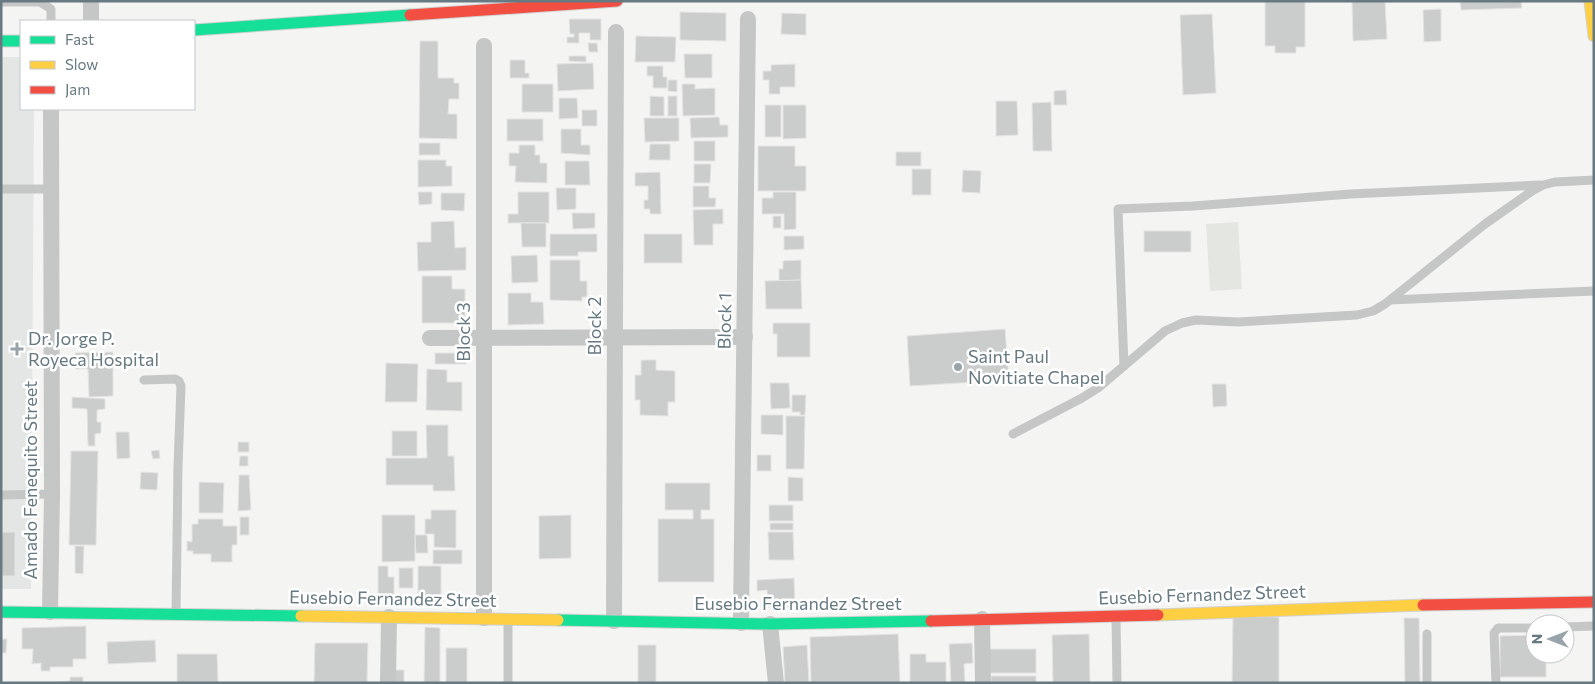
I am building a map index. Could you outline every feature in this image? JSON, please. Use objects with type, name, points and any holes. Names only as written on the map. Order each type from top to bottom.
[{"type":"main road","points":[[195,30],[617,1]]},
{"type":"main road","points":[[1590,1],[1594,36]]},
{"type":"main road","points":[[1,41],[20,41]]},
{"type":"main road","name":"Eusebio Fernandez Street","points":[[1,612],[508,618],[770,624],[1293,610],[1371,606],[1594,602]]},
{"type":"street","points":[[91,1],[91,20]]},
{"type":"street","name":"Block 1","points":[[742,623],[748,19]]},
{"type":"street","name":"Block 2","points":[[614,621],[616,32]]},
{"type":"street","name":"Block 3","points":[[484,46],[484,618]]},
{"type":"street","name":"Amado Fenequito Street","points":[[50,612],[52,494],[51,110]]},
{"type":"street","points":[[430,338],[745,337]]},
{"type":"street","points":[[388,683],[389,617]]},
{"type":"street","points":[[982,619],[983,683]]},
{"type":"street","points":[[770,624],[776,683]]},
{"type":"lane","points":[[1,2],[40,2],[51,8],[51,20]]},
{"type":"lane","points":[[1124,366],[1118,209],[1193,206],[1352,194],[1543,185],[1555,182],[1594,180]]},
{"type":"lane","points":[[1013,434],[1098,388],[1165,331],[1182,323],[1196,320],[1238,322],[1357,315],[1373,311],[1390,300],[1485,224],[1543,185]]},
{"type":"lane","points":[[1,189],[50,189]]},
{"type":"lane","points":[[1390,300],[1594,291]]},
{"type":"lane","points":[[144,380],[175,379],[180,381],[181,386],[176,614]]},
{"type":"lane","points":[[1,495],[52,494]]},
{"type":"lane","points":[[1116,615],[1117,683]]},
{"type":"lane","points":[[508,618],[508,683]]},
{"type":"lane","points":[[1575,627],[1594,626]]},
{"type":"lane","points":[[1496,683],[1495,630],[1498,628],[1525,628]]},
{"type":"lane","points":[[1427,634],[1427,683]]},
{"type":"shaded area","name":"Dr. Jorge P. Royeca Hospital","points":[[1,57],[20,57],[20,110],[34,110],[31,589],[1,589]]},
{"type":"shaded area","points":[[1238,222],[1242,289],[1210,291],[1206,224]]},
{"type":"building","points":[[1265,1],[1305,1],[1305,47],[1296,47],[1296,53],[1275,53],[1275,46],[1265,46]]},
{"type":"building","points":[[1352,1],[1385,1],[1387,39],[1353,41]]},
{"type":"building","points":[[1460,1],[1521,1],[1522,8],[1461,10]]},
{"type":"building","points":[[1441,9],[1441,41],[1424,42],[1423,10]]},
{"type":"building","points":[[680,12],[726,13],[726,41],[680,40]]},
{"type":"building","points":[[782,13],[806,14],[806,35],[781,34]]},
{"type":"building","points":[[1212,14],[1216,93],[1183,95],[1180,15]]},
{"type":"building","points":[[569,19],[601,19],[601,40],[590,40],[590,33],[579,33],[579,43],[567,43],[567,37],[574,37],[574,34],[570,34]]},
{"type":"building","points":[[636,36],[676,37],[675,62],[635,62]]},
{"type":"building","points":[[420,41],[438,41],[438,78],[454,78],[454,83],[459,83],[459,99],[449,99],[448,114],[457,114],[457,139],[419,138]]},
{"type":"building","points":[[588,43],[597,43],[598,52],[589,52]]},
{"type":"building","points":[[684,54],[712,54],[712,78],[685,78]]},
{"type":"building","points":[[569,56],[586,56],[586,62],[569,61]]},
{"type":"building","points":[[510,60],[525,60],[525,73],[529,73],[529,78],[510,78]]},
{"type":"building","points":[[593,63],[594,89],[558,91],[557,64]]},
{"type":"building","points":[[795,64],[795,87],[780,87],[780,94],[769,94],[769,80],[763,80],[763,71],[771,71],[771,65]]},
{"type":"building","points":[[647,66],[663,66],[663,77],[667,77],[667,88],[653,88],[653,76],[647,76]]},
{"type":"building","points":[[668,80],[677,80],[677,92],[668,91]]},
{"type":"building","points":[[522,84],[553,84],[553,112],[522,112]]},
{"type":"building","points":[[682,84],[695,84],[695,89],[715,88],[715,115],[683,116]]},
{"type":"building","points":[[1066,90],[1067,105],[1054,105],[1054,91]]},
{"type":"building","points":[[650,96],[664,97],[664,116],[650,116]]},
{"type":"building","points":[[668,96],[677,96],[677,116],[668,116]]},
{"type":"building","points":[[559,98],[577,98],[578,118],[559,119]]},
{"type":"building","points":[[996,101],[1017,101],[1018,135],[996,136]]},
{"type":"building","points":[[1051,102],[1052,151],[1033,151],[1032,103]]},
{"type":"building","points":[[765,105],[781,105],[781,137],[765,137]]},
{"type":"building","points":[[783,105],[806,105],[806,138],[783,139]]},
{"type":"building","points":[[582,110],[597,110],[597,126],[582,126]]},
{"type":"building","points":[[719,117],[720,125],[728,125],[728,137],[691,138],[690,118]]},
{"type":"building","points":[[644,118],[679,118],[679,141],[645,142]]},
{"type":"building","points":[[507,119],[543,119],[543,141],[507,141]]},
{"type":"building","points":[[561,129],[581,129],[581,145],[590,145],[590,155],[561,153]]},
{"type":"building","points":[[694,141],[715,141],[715,161],[694,161]]},
{"type":"building","points":[[419,143],[440,143],[440,155],[419,155]]},
{"type":"building","points":[[650,144],[670,144],[670,160],[649,160]]},
{"type":"building","points":[[519,145],[535,145],[535,155],[540,155],[540,163],[547,163],[547,183],[515,182],[516,166],[509,166],[509,153],[519,153]]},
{"type":"building","points":[[758,146],[795,146],[795,166],[806,166],[806,191],[758,191]]},
{"type":"building","points":[[896,152],[921,152],[921,166],[896,166]]},
{"type":"building","points":[[418,160],[446,160],[446,166],[452,166],[452,186],[418,187]]},
{"type":"building","points":[[565,161],[589,161],[590,185],[565,185]]},
{"type":"building","points":[[694,164],[711,164],[710,183],[694,183]]},
{"type":"building","points":[[912,169],[931,169],[931,195],[912,195]]},
{"type":"building","points":[[963,170],[981,171],[980,193],[962,192]]},
{"type":"building","points":[[660,172],[661,214],[650,214],[650,209],[644,209],[644,200],[648,200],[648,186],[635,186],[635,173]]},
{"type":"building","points":[[693,186],[709,186],[709,198],[716,198],[715,207],[693,207]]},
{"type":"building","points":[[556,188],[576,188],[576,209],[557,210]]},
{"type":"building","points":[[418,192],[432,192],[432,204],[419,205]]},
{"type":"building","points":[[518,192],[549,192],[549,223],[508,223],[508,214],[518,214]]},
{"type":"building","points":[[773,192],[796,192],[796,229],[784,230],[784,214],[762,214],[762,198],[773,198]]},
{"type":"building","points":[[441,193],[465,193],[464,211],[441,210]]},
{"type":"building","points":[[723,209],[723,224],[713,224],[713,245],[694,245],[693,210]]},
{"type":"building","points":[[572,213],[595,213],[595,228],[573,229]]},
{"type":"building","points":[[773,216],[781,216],[781,228],[773,228]]},
{"type":"building","points":[[454,221],[455,248],[466,247],[466,270],[418,271],[417,242],[431,242],[431,222]]},
{"type":"building","points":[[521,223],[546,223],[546,247],[522,247]]},
{"type":"building","points":[[1144,231],[1191,231],[1191,252],[1144,252]]},
{"type":"building","points":[[550,234],[597,234],[597,252],[578,252],[578,256],[550,256]]},
{"type":"building","points":[[644,234],[682,234],[682,263],[644,263]]},
{"type":"building","points":[[784,236],[804,236],[804,249],[784,250]]},
{"type":"building","points":[[537,255],[538,282],[512,283],[511,256]]},
{"type":"building","points":[[550,260],[580,260],[580,281],[587,281],[587,297],[582,297],[582,301],[550,300]]},
{"type":"building","points":[[801,260],[801,280],[779,281],[779,269],[783,269],[783,261]]},
{"type":"building","points":[[422,276],[452,276],[452,289],[465,289],[465,323],[422,323]]},
{"type":"building","points":[[801,280],[802,309],[766,309],[765,281]]},
{"type":"building","points":[[508,293],[531,293],[531,302],[543,302],[544,324],[508,325]]},
{"type":"building","points":[[773,323],[810,323],[810,357],[777,357],[777,334],[773,334]]},
{"type":"building","name":"Saint Paul Novitiate Chapel","points":[[1005,329],[1009,380],[910,386],[907,336]]},
{"type":"building","points":[[113,352],[113,396],[89,397],[88,369],[75,369],[75,353]]},
{"type":"building","points":[[435,353],[466,353],[466,364],[435,364]]},
{"type":"building","points":[[641,360],[656,360],[656,370],[675,371],[675,402],[668,402],[668,416],[640,415],[640,400],[635,400],[635,375],[641,375]]},
{"type":"building","points":[[386,363],[418,364],[417,402],[385,402]]},
{"type":"building","points":[[427,369],[447,370],[447,382],[462,382],[462,411],[426,410]]},
{"type":"building","points":[[770,383],[789,383],[790,408],[771,409]]},
{"type":"building","points":[[1212,384],[1226,384],[1227,406],[1213,407]]},
{"type":"building","points":[[792,395],[806,395],[805,415],[800,415],[800,412],[792,412]]},
{"type":"building","points":[[72,397],[105,399],[105,409],[97,410],[97,422],[101,422],[101,433],[95,434],[95,446],[88,446],[87,409],[72,408]]},
{"type":"building","points":[[761,415],[783,415],[783,435],[761,434]]},
{"type":"building","points":[[786,416],[805,416],[804,469],[786,469]]},
{"type":"building","points":[[426,425],[448,425],[448,456],[454,456],[455,491],[433,491],[433,485],[386,485],[386,458],[427,458]]},
{"type":"building","points":[[392,431],[417,431],[417,456],[392,456]]},
{"type":"building","points":[[116,432],[129,432],[130,458],[117,459]]},
{"type":"building","points":[[238,442],[249,442],[249,452],[238,452]]},
{"type":"building","points":[[159,450],[160,458],[153,459],[151,451]]},
{"type":"building","points":[[71,451],[98,451],[96,545],[69,545]]},
{"type":"building","points":[[757,455],[771,455],[771,471],[757,471]]},
{"type":"building","points":[[240,456],[248,456],[248,466],[239,466]]},
{"type":"building","points":[[141,472],[158,473],[157,490],[140,489]]},
{"type":"building","points":[[239,475],[249,475],[251,510],[238,511]]},
{"type":"building","points":[[788,477],[803,478],[803,501],[788,501]]},
{"type":"building","points":[[199,482],[224,483],[223,513],[199,513]]},
{"type":"building","points":[[665,483],[710,483],[710,510],[701,510],[701,519],[714,519],[714,582],[658,582],[658,519],[693,519],[693,510],[665,510]]},
{"type":"building","points":[[769,505],[793,505],[793,521],[769,521]]},
{"type":"building","points":[[431,510],[456,510],[456,548],[434,547],[434,534],[425,534],[425,519],[431,519]]},
{"type":"building","points":[[382,515],[415,515],[415,561],[382,562]]},
{"type":"building","points":[[571,515],[571,558],[539,559],[539,516]]},
{"type":"building","points":[[240,517],[249,517],[249,535],[240,535]]},
{"type":"building","points":[[198,519],[223,519],[223,526],[237,526],[237,545],[232,545],[232,562],[211,562],[211,554],[193,554],[193,551],[187,551],[187,541],[192,542],[192,524],[198,524]]},
{"type":"building","points":[[770,523],[793,523],[793,530],[770,530]]},
{"type":"building","points":[[1,532],[15,532],[15,576],[1,576]]},
{"type":"building","points":[[768,532],[793,532],[794,560],[769,560]]},
{"type":"building","points":[[415,535],[427,535],[428,553],[416,553]]},
{"type":"building","points":[[75,546],[84,546],[83,574],[75,573]]},
{"type":"building","points":[[433,550],[462,550],[462,564],[433,564]]},
{"type":"building","points":[[378,566],[388,566],[388,577],[394,577],[394,595],[378,595]]},
{"type":"building","points":[[418,566],[441,566],[441,601],[418,600]]},
{"type":"building","points":[[399,568],[413,568],[413,588],[399,588]]},
{"type":"building","points":[[794,578],[795,606],[768,607],[767,590],[757,591],[757,580]]},
{"type":"building","points":[[1233,616],[1279,617],[1279,683],[1232,683]]},
{"type":"building","points":[[1404,618],[1419,618],[1420,683],[1405,683]]},
{"type":"building","points":[[86,626],[86,659],[73,659],[73,667],[50,667],[50,671],[41,671],[41,663],[32,664],[33,649],[22,649],[22,628]]},
{"type":"building","points":[[425,627],[440,628],[440,683],[424,683]]},
{"type":"building","points":[[898,634],[900,683],[811,683],[810,637]]},
{"type":"building","points":[[1089,634],[1090,683],[1053,683],[1052,635]]},
{"type":"building","points":[[1525,635],[1525,664],[1546,664],[1546,677],[1500,677],[1500,636]]},
{"type":"building","points":[[1,639],[7,639],[6,653],[1,653]]},
{"type":"building","points":[[155,640],[156,662],[108,664],[107,642]]},
{"type":"building","points":[[315,643],[368,643],[367,683],[314,683]]},
{"type":"building","points":[[972,643],[973,663],[964,664],[965,683],[951,683],[949,644]]},
{"type":"building","points":[[638,645],[656,645],[656,683],[638,683]]},
{"type":"building","points":[[807,645],[809,683],[785,683],[783,647]]},
{"type":"building","points":[[446,648],[467,648],[467,683],[446,683]]},
{"type":"building","points":[[988,649],[1036,649],[1036,673],[988,673]]},
{"type":"building","points":[[177,654],[217,654],[218,683],[177,683]]},
{"type":"building","points":[[910,654],[926,654],[926,662],[946,662],[946,683],[910,683]]},
{"type":"building","points":[[393,670],[404,670],[404,683],[393,683]]},
{"type":"building","points":[[991,676],[1036,676],[1036,683],[991,683]]},
{"type":"building","points":[[70,677],[83,677],[83,683],[45,683],[70,681]]},
{"type":"traffic: fast","points":[[195,30],[410,15]]},
{"type":"traffic: fast","points":[[1,41],[20,41]]},
{"type":"traffic: fast","points":[[1,612],[301,616]]},
{"type":"traffic: fast","points":[[558,620],[770,624],[931,621]]},
{"type":"traffic: slow","points":[[1590,1],[1594,36]]},
{"type":"traffic: slow","points":[[1158,615],[1423,605]]},
{"type":"traffic: slow","points":[[301,616],[558,620]]},
{"type":"traffic: jam","points":[[410,15],[617,1]]},
{"type":"traffic: jam","points":[[1423,605],[1594,602]]},
{"type":"traffic: jam","points":[[931,621],[1158,615]]},
{"type":"place","name":"Dr. Jorge P. Royeca Hospital","points":[[17,349]]},
{"type":"place","name":"Saint Paul Novitiate Chapel","points":[[958,367]]}]
